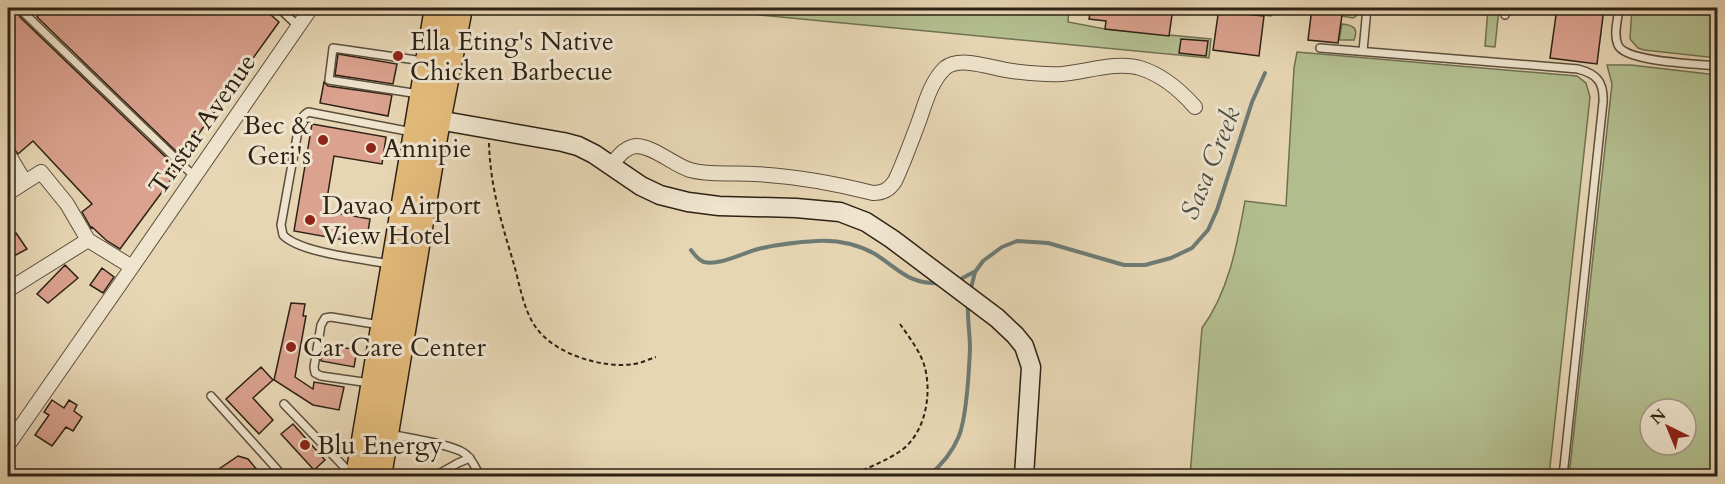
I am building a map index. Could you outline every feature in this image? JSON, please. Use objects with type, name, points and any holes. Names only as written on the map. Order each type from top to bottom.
[{"type":"highway","points":[[356,477],[376,431],[414,202],[431,116],[438,63],[437,8]]},
{"type":"highway","points":[[438,63],[460,8]]},
{"type":"highway","points":[[379,477],[373,384],[392,265],[414,202]]},
{"type":"main road","points":[[431,116],[578,146],[611,165],[640,186],[660,195],[688,202],[718,206],[796,208],[840,212],[866,222],[986,309],[1024,346],[1031,367],[1024,477]]},
{"type":"street","name":"Tristar Avenue","points":[[8,445],[311,8]]},
{"type":"street","points":[[611,165],[632,146],[641,146],[688,169],[706,174],[751,173],[789,176],[882,193],[895,181],[937,79],[945,68],[954,63],[964,62],[1012,71],[1059,74],[1117,66],[1137,67],[1170,82],[1195,107]]},
{"type":"street","points":[[8,154],[25,182]]},
{"type":"street","points":[[8,193],[41,172],[67,204],[88,240],[132,267]]},
{"type":"street","points":[[8,290],[88,240]]},
{"type":"lane","points":[[28,8],[24,13],[195,177]]},
{"type":"lane","points":[[279,8],[298,26]]},
{"type":"lane","points":[[1363,51],[1367,8]]},
{"type":"lane","points":[[1619,8],[1616,36],[1621,51],[1646,59],[1718,66]]},
{"type":"lane","points":[[431,116],[329,80],[333,48],[438,63]]},
{"type":"lane","points":[[1320,48],[1578,69],[1587,71],[1602,84],[1603,102],[1563,477]]},
{"type":"lane","points":[[392,265],[297,245],[283,235],[281,225],[298,131],[302,117],[308,112],[431,116]]},
{"type":"lane","points":[[373,384],[321,376],[315,373],[314,367],[321,325],[325,318],[382,325]]},
{"type":"lane","points":[[211,396],[283,477]]},
{"type":"lane","points":[[284,404],[356,477]]},
{"type":"lane","points":[[376,431],[464,453],[470,458],[480,477]]},
{"type":"lane","points":[[435,477],[448,473],[470,458]]},
{"type":"path","points":[[489,129],[492,184],[528,312],[535,327],[562,351],[583,358],[608,364],[634,364],[656,357]]},
{"type":"path","points":[[849,477],[901,451],[912,439],[926,409],[928,388],[925,366],[915,345],[900,324]]},
{"type":"green space","points":[[702,8],[1069,8],[1068,22],[1105,29],[1211,39],[1209,58]]},
{"type":"green space","points":[[1247,8],[1272,8],[1271,16],[1246,13]]},
{"type":"green space","points":[[1343,8],[1360,8],[1359,14],[1353,18],[1341,16]]},
{"type":"green space","points":[[1488,8],[1499,8],[1495,47],[1485,46]]},
{"type":"green space","points":[[1632,8],[1717,8],[1717,58],[1638,48],[1630,39]]},
{"type":"green space","points":[[1342,24],[1354,28],[1356,33],[1354,40],[1339,40]]},
{"type":"green space","points":[[1297,52],[1577,76],[1586,83],[1590,97],[1549,476],[1190,476],[1202,328],[1219,299],[1231,267],[1245,201],[1286,206],[1294,68]]},
{"type":"green space","points":[[1607,65],[1631,65],[1717,75],[1717,476],[1569,476],[1612,84]]},
{"type":"building","points":[[8,8],[15,8],[20,17],[175,166],[173,170],[176,173],[120,249],[91,228],[82,212],[92,204],[33,141],[18,154],[8,141]]},
{"type":"building","points":[[44,8],[263,8],[279,22],[182,157],[37,17]]},
{"type":"building","points":[[1091,8],[1173,8],[1169,36],[1105,29],[1106,21],[1089,19]]},
{"type":"building","points":[[1219,8],[1246,8],[1245,14],[1264,16],[1259,56],[1213,50]]},
{"type":"building","points":[[1312,8],[1343,8],[1338,43],[1308,40]]},
{"type":"building","points":[[1557,8],[1604,8],[1597,64],[1550,58]]},
{"type":"building","points":[[1181,39],[1208,41],[1206,56],[1179,53]]},
{"type":"building","points":[[338,54],[397,64],[393,84],[335,75]]},
{"type":"building","points":[[324,82],[328,86],[392,95],[388,116],[320,103]]},
{"type":"building","points":[[312,124],[386,137],[382,164],[334,156],[325,211],[370,219],[366,244],[294,231]]},
{"type":"building","points":[[16,233],[27,249],[14,256],[8,239]]},
{"type":"building","points":[[65,265],[78,278],[48,303],[37,294]]},
{"type":"building","points":[[102,268],[114,277],[103,293],[90,285]]},
{"type":"building","name":"Car Care Center","points":[[291,303],[305,304],[303,316],[306,316],[295,377],[313,389],[314,382],[344,387],[339,410],[313,405],[274,380]]},
{"type":"building","points":[[324,344],[357,350],[354,367],[321,361]]},
{"type":"building","points":[[261,367],[273,380],[253,398],[273,420],[259,434],[226,399]]},
{"type":"building","points":[[52,400],[64,408],[69,400],[77,405],[74,411],[82,417],[73,431],[66,427],[52,446],[35,435],[49,415],[44,412]]},
{"type":"building","points":[[293,424],[325,460],[314,470],[281,434]]},
{"type":"building","points":[[238,456],[248,459],[263,477],[223,477],[219,469]]},
{"type":"waterway","name":"Sasa Creek","points":[[970,292],[975,272],[983,261],[1002,247],[1017,241],[1048,243],[1124,265],[1145,265],[1171,258],[1192,248],[1208,230],[1217,210],[1252,102],[1265,73]]},
{"type":"waterway","points":[[691,250],[700,260],[710,263],[779,245],[817,241],[840,242],[875,254],[912,279],[940,283]]},
{"type":"waterway","points":[[957,281],[974,272]]},
{"type":"waterway","points":[[928,476],[950,453],[962,427],[970,358],[968,302]]},
{"type":"place","name":"Ella Eting's Native Chicken Barbecue","points":[[398,56]]},
{"type":"place","name":"Bec & Geri's","points":[[323,140]]},
{"type":"place","name":"Annipie","points":[[371,148]]},
{"type":"place","name":"Davao Airport View Hotel","points":[[310,220]]},
{"type":"place","name":"Car Care Center","points":[[291,347]]},
{"type":"place","name":"Blu Energy","points":[[305,445]]}]
